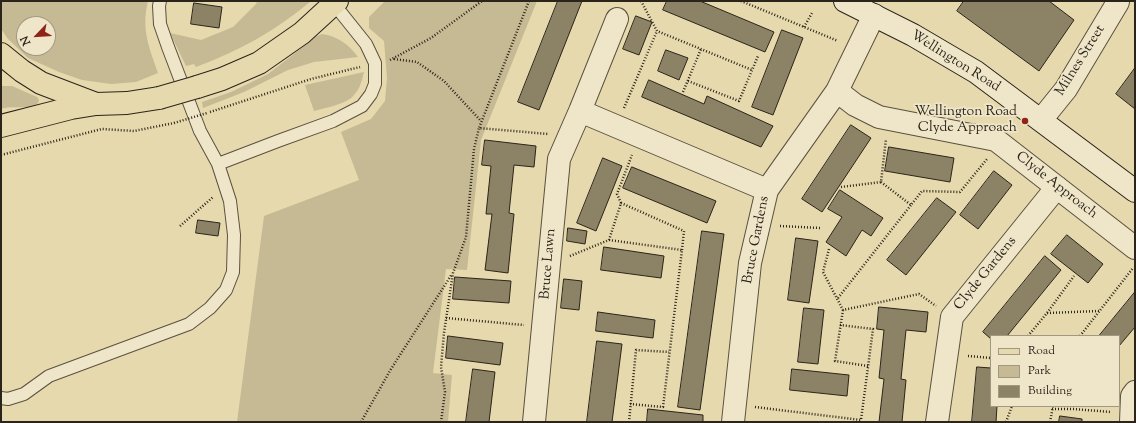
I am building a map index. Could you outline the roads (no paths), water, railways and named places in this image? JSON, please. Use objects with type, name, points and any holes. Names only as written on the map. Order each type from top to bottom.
[{"type":"main road","points":[[1,126],[71,108],[96,104],[127,103],[159,98],[222,79],[259,63],[302,33],[336,2]]},
{"type":"main road","points":[[1,54],[41,84],[96,104]]},
{"type":"street","name":"Wellington Road","points":[[845,1],[912,35],[976,72],[1135,191]]},
{"type":"street","name":"Milnes Street","points":[[1041,120],[1066,89],[1118,2],[1116,1]]},
{"type":"street","name":"Bruce Gardens","points":[[734,413],[750,264],[767,190],[837,91],[874,15]]},
{"type":"street","name":"Bruce Lawn","points":[[534,422],[558,159],[580,111],[617,19]]},
{"type":"street","name":"Clyde Approach","points":[[837,91],[855,105],[879,117],[996,140],[1135,248]]},
{"type":"street","points":[[580,111],[767,190]]},
{"type":"street","name":"Clyde Gardens","points":[[937,422],[952,317],[1056,186]]},
{"type":"street","points":[[1131,418],[1132,396],[1135,392]]},
{"type":"lane","points":[[1,398],[8,399],[24,394],[49,376],[189,324],[210,308],[226,290],[233,272],[234,235],[230,201],[218,164],[200,131],[168,47],[160,24],[160,1]]},
{"type":"lane","points":[[218,164],[334,121],[362,106],[371,94],[375,84],[375,64],[366,44],[336,2]]},
{"type":"place","name":"Wellington Road Clyde Approach","points":[[1025,121]]}]
